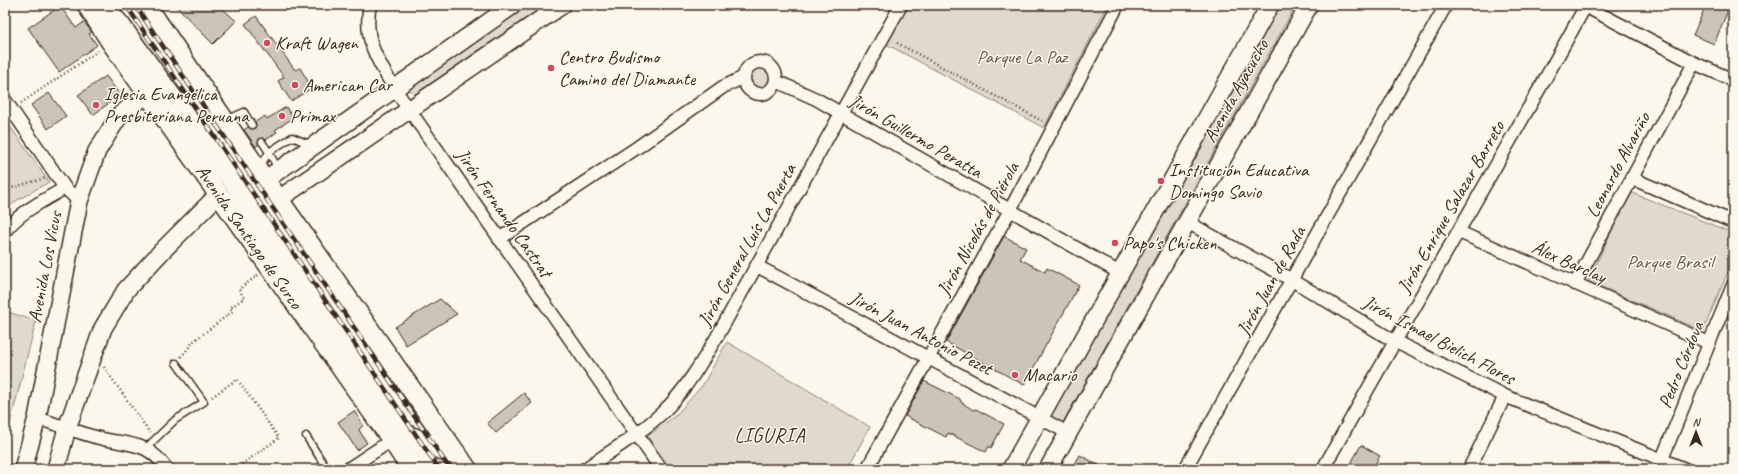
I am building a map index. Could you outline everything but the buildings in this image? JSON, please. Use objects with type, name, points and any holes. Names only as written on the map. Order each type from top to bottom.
[{"type":"main road","name":"Avenida Santiago de Surco","points":[[87,5],[116,34],[234,183],[398,437],[411,469]]},
{"type":"main road","points":[[102,5],[116,34]]},
{"type":"main road","name":"Avenida Santiago de Surco","points":[[111,5],[116,34],[148,93],[270,266],[398,437],[428,469]]},
{"type":"main road","points":[[149,6],[225,120],[267,173],[279,199],[464,464]]},
{"type":"main road","points":[[398,437],[464,464]]},
{"type":"street","name":"Jirón Fernando Castrat","points":[[370,5],[367,17],[369,39],[381,66],[394,88],[408,110],[566,331],[661,469]]},
{"type":"street","points":[[267,173],[310,147],[513,5]]},
{"type":"street","points":[[279,199],[562,5]]},
{"type":"street","name":"Jirón General Luís La Puerta","points":[[584,469],[636,433],[668,407],[689,381],[718,335],[757,266],[901,5]]},
{"type":"street","name":"Jirón Nicolás de Piérola","points":[[867,469],[1010,210],[1118,5]]},
{"type":"street","name":"Avenida Ayacucho","points":[[1011,469],[1270,5]]},
{"type":"street","name":"Avenida Ayacucho","points":[[1048,469],[1309,5]]},
{"type":"street","name":"Jirón Juan de Rada","points":[[1184,469],[1446,5]]},
{"type":"street","points":[[1584,5],[1694,63],[1733,80]]},
{"type":"street","name":"Jirón Enrique Salazar Barreto","points":[[1323,469],[1394,341],[1459,232],[1584,5]]},
{"type":"street","points":[[762,62],[768,63],[775,70],[776,81],[771,90],[761,94],[751,91],[745,82],[745,72],[752,64],[762,62]]},
{"type":"street","name":"Leonardo Alvariño","points":[[1575,284],[1694,63]]},
{"type":"street","points":[[499,238],[638,147],[723,87],[744,77]]},
{"type":"street","name":"Jirón Guillermo Peratta","points":[[776,81],[816,100],[1120,273]]},
{"type":"street","name":"Avenida Los Vicus","points":[[23,469],[37,418],[79,201],[98,151],[119,116],[148,93]]},
{"type":"street","points":[[8,105],[65,188],[79,201]]},
{"type":"street","points":[[310,147],[322,169]]},
{"type":"street","points":[[1631,178],[1733,222]]},
{"type":"street","points":[[5,231],[11,223],[30,209],[65,188]]},
{"type":"street","points":[[56,469],[67,428],[103,328],[126,290],[162,251],[219,194]]},
{"type":"street","name":"Jirón Ismael Bielich Flores","points":[[1187,222],[1292,280],[1394,341],[1506,396],[1685,469]]},
{"type":"street","name":"Álex Barclay","points":[[1459,232],[1709,343]]},
{"type":"street","name":"Jirón Juan Antonio Pezet","points":[[757,266],[1068,433]]},
{"type":"street","name":"Pedro Córdova","points":[[1662,459],[1733,285]]},
{"type":"street","points":[[1469,469],[1506,396]]},
{"type":"street","points":[[37,418],[102,439],[150,444],[167,469]]},
{"type":"street","points":[[348,469],[398,437]]},
{"type":"lane","points":[[225,120],[244,112],[252,125]]},
{"type":"lane","points":[[269,152],[292,137],[310,147]]},
{"type":"lane","points":[[262,142],[269,152],[267,173]]},
{"type":"lane","points":[[267,173],[269,152]]},
{"type":"lane","points":[[150,444],[175,420],[204,402],[176,364]]},
{"type":"lane","points":[[306,436],[327,469]]},
{"type":"path","points":[[8,105],[116,34]]},
{"type":"path","points":[[897,43],[1042,121]]},
{"type":"path","points":[[5,190],[46,178]]},
{"type":"path","points":[[176,364],[194,341],[233,311],[230,308],[244,298],[239,289],[270,266]]},
{"type":"path","points":[[94,353],[150,444]]},
{"type":"path","points":[[204,402],[237,379],[279,438],[235,469]]},
{"type":"green space","points":[[529,5],[556,5],[417,97],[407,87]]},
{"type":"green space","name":"Parque La Paz","points":[[909,5],[1108,5],[1044,128],[886,44]]},
{"type":"green space","points":[[1278,5],[1296,5],[1062,424],[1048,416]]},
{"type":"green space","points":[[760,68],[767,71],[770,78],[767,85],[760,88],[753,85],[750,78],[753,71]]},
{"type":"green space","points":[[5,119],[49,182],[16,201],[5,211]]},
{"type":"green space","name":"Parque Brasil","points":[[1630,192],[1733,233],[1733,260],[1703,331],[1588,281]]},
{"type":"green space","points":[[5,311],[36,321],[5,444]]},
{"type":"green space","points":[[727,342],[870,427],[847,469],[671,469],[647,436],[675,416],[702,386]]},
{"type":"railway","points":[[126,5],[439,469]]},
{"type":"railway","points":[[135,5],[450,469]]},
{"type":"place","name":"Kraft Wagen","points":[[267,43]]},
{"type":"place","name":"Centro Budismo Camino del Diamante","points":[[551,68]]},
{"type":"place","name":"American Car","points":[[295,85]]},
{"type":"place","name":"Iglesia Evangélica Presbiteriana Peruana","points":[[96,105]]},
{"type":"place","name":"Primax","points":[[282,116]]},
{"type":"place","name":"Institución Educativa Domingo Savio","points":[[1161,181]]},
{"type":"place","name":"Papo's Chicken","points":[[1115,243]]},
{"type":"place","name":"Macario","points":[[1015,375]]},
{"type":"district","name":"LIGURIA","points":[[770,435]]}]
